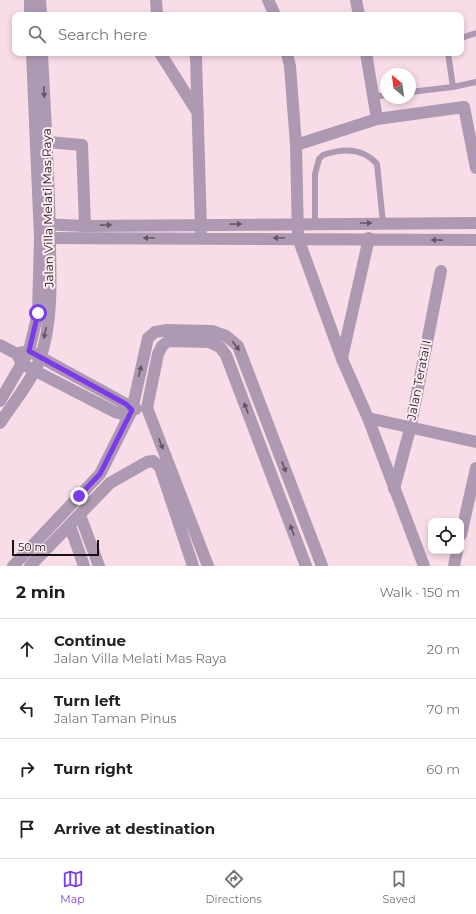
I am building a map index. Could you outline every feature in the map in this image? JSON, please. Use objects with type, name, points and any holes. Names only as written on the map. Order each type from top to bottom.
[{"type":"street","points":[[30,0],[30,12]]},
{"type":"street","points":[[40,0],[40,12]]},
{"type":"street","points":[[156,0],[157,12]]},
{"type":"street","points":[[268,0],[274,12]]},
{"type":"street","points":[[356,0],[358,12]]},
{"type":"street","name":"Jalan Villa Melati Mas Raya","points":[[32,56],[42,141]]},
{"type":"street","name":"Jalan Villa Melati Mas Raya","points":[[0,401],[23,356],[38,313],[45,238],[42,141],[42,56]]},
{"type":"street","points":[[162,56],[198,114]]},
{"type":"street","points":[[196,56],[202,224],[200,238]]},
{"type":"street","points":[[288,56],[290,66],[296,145],[298,238],[342,359],[368,418],[424,566]]},
{"type":"street","points":[[367,56],[380,96],[377,119]]},
{"type":"street","points":[[296,145],[377,119],[464,107],[476,168]]},
{"type":"street","points":[[42,141],[82,146],[85,226]]},
{"type":"street","points":[[45,224],[85,226],[298,223],[476,223]]},
{"type":"street","points":[[45,238],[369,238],[476,240]]},
{"type":"street","name":"Jalan Villa Melati Mas Raya","points":[[0,423],[40,358],[48,320],[51,286],[45,238]]},
{"type":"street","points":[[342,359],[369,238]]},
{"type":"street","name":"Jalan Teratai I","points":[[394,489],[410,429],[441,271]]},
{"type":"street","points":[[13,566],[100,474],[132,410],[148,338],[155,332],[167,330],[212,331],[226,336],[238,346],[322,566]]},
{"type":"street","points":[[208,566],[147,408],[158,354],[162,346],[168,341],[209,342],[220,347],[226,355],[306,566]]},
{"type":"street","points":[[0,345],[23,356],[40,358],[126,404],[132,410]]},
{"type":"street","points":[[23,356],[34,370],[115,412],[122,414],[132,410],[147,408]]},
{"type":"street","points":[[368,418],[410,429],[476,442]]},
{"type":"street","points":[[27,551],[34,562],[110,483],[147,462],[153,461],[157,465],[193,566]]},
{"type":"street","points":[[464,522],[476,468]]},
{"type":"street","points":[[100,474],[110,483]]},
{"type":"street","points":[[80,515],[99,566]]},
{"type":"street","points":[[70,526],[84,566]]},
{"type":"street","points":[[454,566],[457,554]]},
{"type":"lane","points":[[464,37],[476,32]]},
{"type":"lane","points":[[448,56],[453,87]]},
{"type":"lane","points":[[416,91],[453,87],[476,82]]},
{"type":"lane","points":[[315,223],[316,166],[323,155],[345,150],[365,154],[377,164],[383,223]]},
{"type":"route","points":[[38,313],[29,351],[44,361],[126,404],[132,410],[100,474],[79,496]]}]
